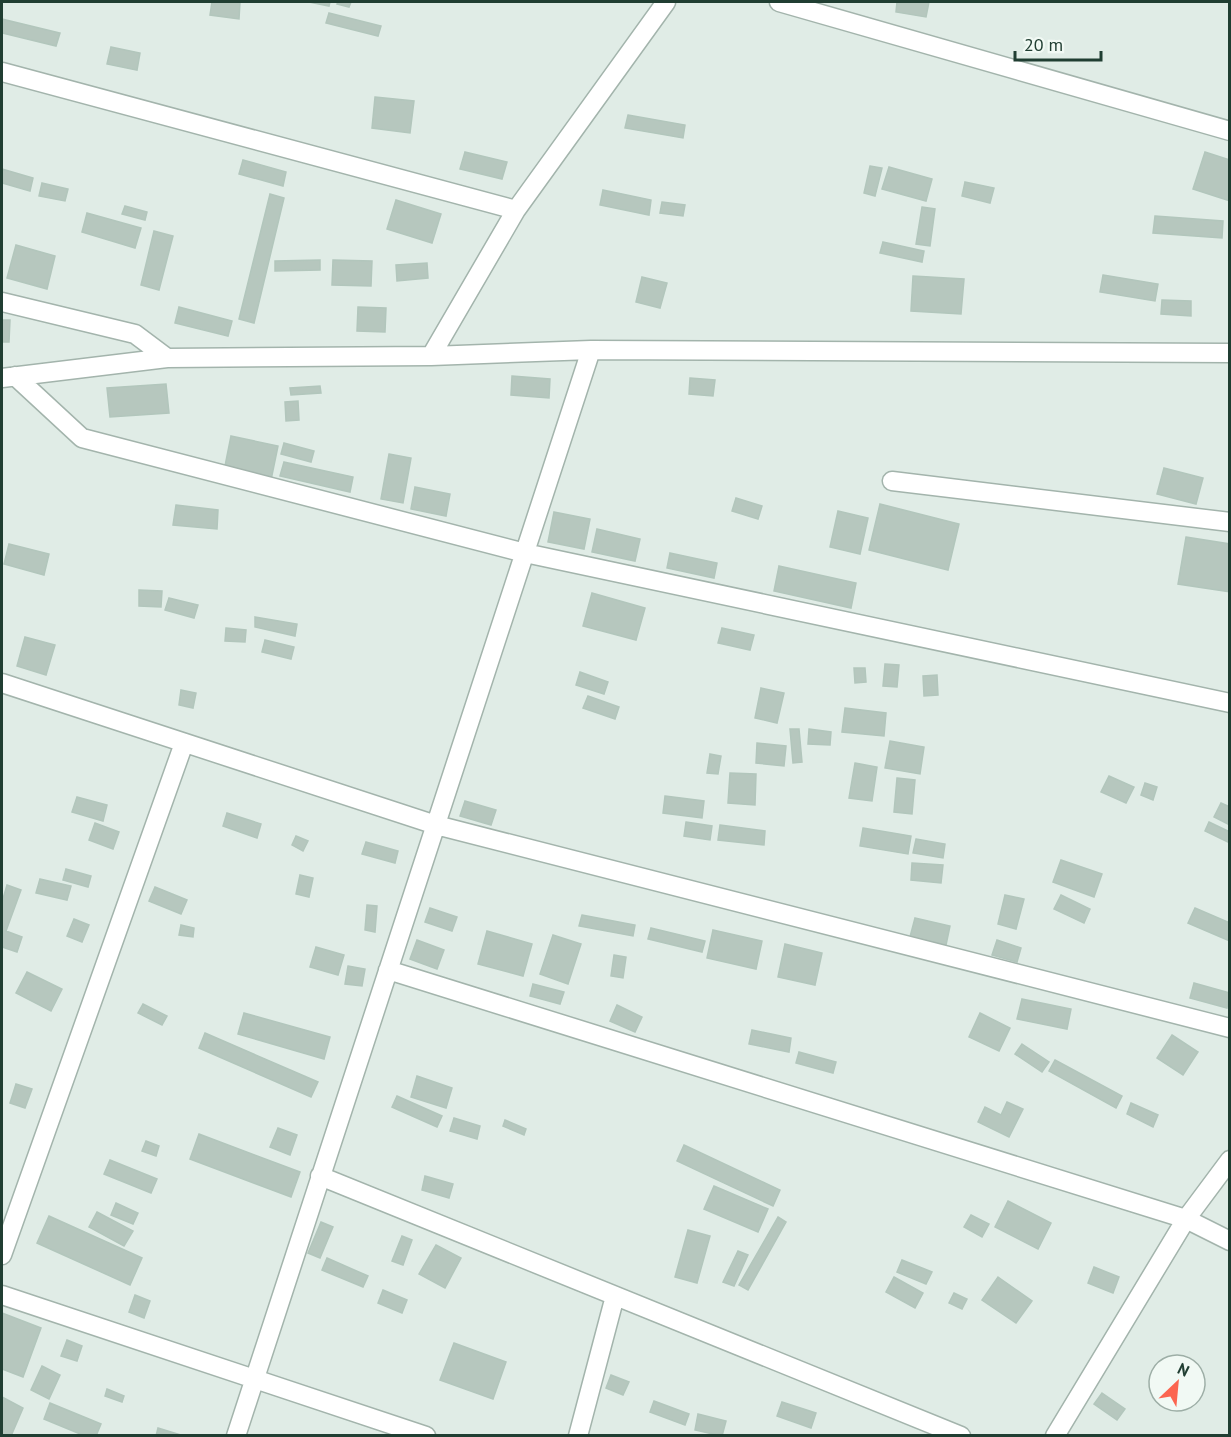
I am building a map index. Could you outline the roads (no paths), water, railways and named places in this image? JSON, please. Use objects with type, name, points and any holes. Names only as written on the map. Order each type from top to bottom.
[{"type":"street","points":[[431,356],[516,210],[666,2]]},
{"type":"street","points":[[779,2],[1230,131]]},
{"type":"street","points":[[2,72],[516,210]]},
{"type":"street","points":[[2,302],[135,334],[167,358]]},
{"type":"street","points":[[236,1436],[591,350]]},
{"type":"street","points":[[8,377],[167,358],[431,356],[591,350],[1230,352]]},
{"type":"street","points":[[8,377],[82,438],[525,553],[1230,703]]},
{"type":"street","points":[[892,481],[1230,522]]},
{"type":"street","points":[[2,683],[436,825],[1230,1028]]},
{"type":"street","points":[[2,1255],[184,742]]},
{"type":"street","points":[[388,970],[1186,1219],[1230,1241]]},
{"type":"street","points":[[1055,1436],[1186,1219],[1230,1160]]},
{"type":"street","points":[[320,1176],[961,1436]]},
{"type":"street","points":[[2,1295],[426,1436]]},
{"type":"street","points":[[578,1436],[615,1296]]}]
